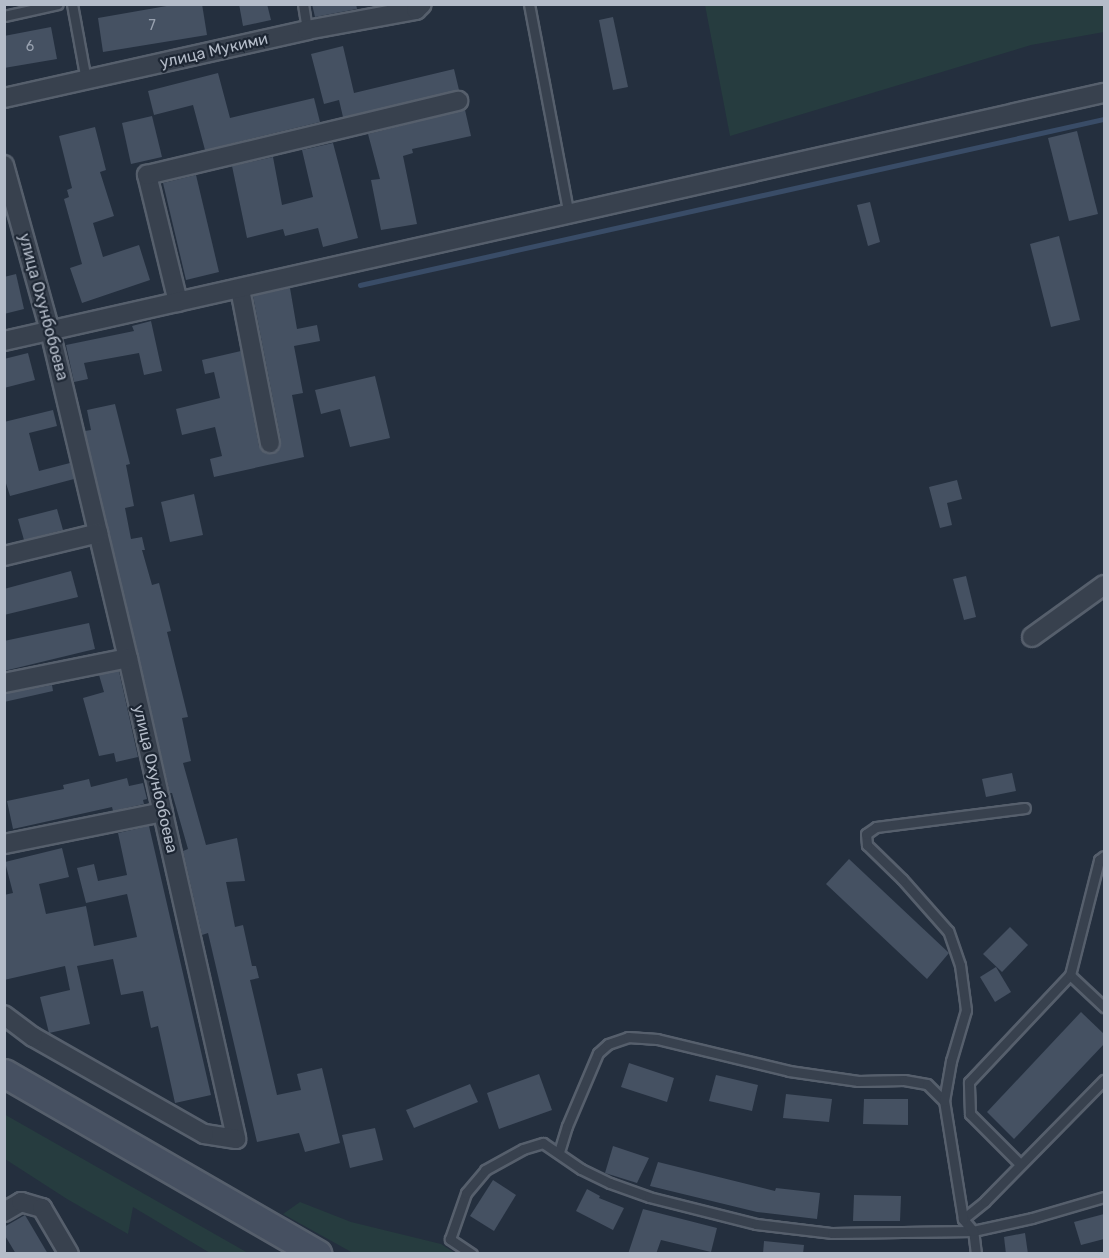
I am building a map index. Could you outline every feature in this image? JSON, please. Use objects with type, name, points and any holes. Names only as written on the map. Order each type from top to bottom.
[{"type":"main road","points":[[4,1073],[318,1254]]},
{"type":"main road","points":[[4,1094],[284,1254]]},
{"type":"street","name":"улица Мукими","points":[[4,98],[307,30],[416,10],[422,4]]},
{"type":"street","points":[[4,341],[1104,93]]},
{"type":"street","points":[[178,302],[147,175],[458,100]]},
{"type":"street","name":"улица Охунбобоева","points":[[4,165],[50,330],[128,658],[236,1138],[204,1134],[33,1037],[4,1016]]},
{"type":"street","points":[[240,289],[270,443]]},
{"type":"street","points":[[4,556],[98,532]]},
{"type":"street","points":[[1032,637],[1104,585]]},
{"type":"street","points":[[4,682],[128,658]]},
{"type":"street","points":[[4,844],[163,812]]},
{"type":"street","points":[[4,1212],[21,1202],[42,1208],[69,1254]]},
{"type":"lane","points":[[4,16],[58,4]]},
{"type":"lane","points":[[72,4],[86,80]]},
{"type":"lane","points":[[303,4],[307,30]]},
{"type":"lane","points":[[529,4],[569,215]]},
{"type":"lane","points":[[976,1254],[973,1231],[963,1219],[944,1101],[951,1061],[966,1010],[960,965],[948,931],[902,879],[867,845],[866,834],[876,827],[1025,808]]},
{"type":"lane","points":[[1020,1164],[970,1113],[969,1082],[1070,975],[1099,860],[1104,855]]},
{"type":"lane","points":[[1070,975],[1104,1007]]},
{"type":"lane","points":[[559,1152],[567,1126],[598,1053],[608,1044],[628,1037],[657,1039],[789,1071],[858,1081],[904,1080],[927,1084],[944,1101]]},
{"type":"lane","points":[[963,1219],[1104,1080]]},
{"type":"lane","points":[[472,1254],[450,1239],[466,1193],[485,1170],[523,1149],[543,1143],[559,1152],[581,1170],[650,1197],[756,1224],[832,1233],[973,1231],[1032,1218],[1104,1197]]},
{"type":"green space","points":[[705,5],[1104,5],[1104,32],[1031,45],[730,136]]},
{"type":"green space","points":[[4,1114],[248,1253],[210,1253],[133,1207],[128,1234],[67,1199],[5,1159]]},
{"type":"green space","points":[[300,1202],[351,1222],[441,1244],[455,1253],[353,1253],[283,1214]]},
{"type":"building","points":[[178,4],[202,4],[207,35],[103,52],[98,18]]},
{"type":"building","points":[[239,4],[267,4],[271,20],[243,26]]},
{"type":"building","points":[[312,4],[356,4],[357,9],[315,17]]},
{"type":"building","points":[[613,17],[628,87],[613,90],[599,20]]},
{"type":"building","points":[[51,27],[57,59],[4,68],[4,36]]},
{"type":"building","points":[[343,46],[354,93],[454,69],[459,90],[343,117],[339,100],[324,104],[311,54]]},
{"type":"building","points":[[218,73],[230,118],[314,98],[320,122],[205,150],[193,105],[154,115],[148,91]]},
{"type":"building","points":[[465,110],[471,136],[412,149],[413,153],[403,156],[417,224],[381,230],[371,180],[380,179],[368,134]]},
{"type":"building","points":[[152,116],[162,157],[131,164],[122,123]]},
{"type":"building","points":[[95,127],[106,170],[100,172],[114,216],[93,223],[103,257],[139,245],[150,280],[82,303],[70,268],[82,264],[64,199],[69,197],[67,190],[72,188],[59,136]]},
{"type":"building","points":[[1077,131],[1098,214],[1069,221],[1048,138]]},
{"type":"building","points":[[333,143],[358,238],[323,247],[318,228],[285,236],[283,229],[247,238],[232,166],[273,157],[282,205],[313,197],[302,150]]},
{"type":"building","points":[[196,175],[219,272],[186,280],[163,183]]},
{"type":"building","points":[[870,202],[880,242],[868,246],[857,205]]},
{"type":"building","points":[[1059,236],[1080,320],[1051,327],[1030,244]]},
{"type":"building","points":[[16,274],[24,309],[4,314],[4,277]]},
{"type":"building","points":[[290,288],[297,329],[317,325],[320,341],[294,346],[303,393],[292,395],[304,457],[214,477],[210,459],[222,456],[215,427],[182,435],[176,409],[220,398],[214,372],[205,374],[202,360],[241,351],[259,446],[267,454],[278,451],[281,441],[253,296]]},
{"type":"building","points":[[151,321],[162,371],[144,375],[139,353],[84,363],[88,379],[74,382],[66,345],[134,331],[132,326]]},
{"type":"building","points":[[28,353],[35,380],[4,388],[4,359]]},
{"type":"building","points":[[375,376],[390,438],[350,447],[340,409],[321,414],[315,390]]},
{"type":"building","points":[[115,404],[130,464],[126,465],[134,506],[125,508],[131,539],[142,537],[145,550],[142,550],[152,585],[159,583],[171,631],[167,632],[188,717],[182,718],[191,761],[183,763],[206,845],[237,838],[245,881],[226,882],[235,927],[243,925],[252,966],[256,966],[259,978],[250,980],[277,1095],[301,1090],[297,1074],[322,1068],[340,1143],[305,1152],[299,1133],[257,1142],[208,933],[202,935],[183,851],[188,849],[172,793],[170,793],[85,431],[91,430],[87,410]]},
{"type":"building","points":[[53,410],[57,426],[29,433],[39,471],[70,463],[74,479],[10,496],[4,477],[4,422]]},
{"type":"building","points":[[957,480],[962,499],[947,503],[952,525],[940,528],[929,487]]},
{"type":"building","points":[[194,494],[203,535],[170,542],[161,502]]},
{"type":"building","points":[[57,509],[63,530],[24,540],[18,519]]},
{"type":"building","points":[[71,571],[78,597],[4,615],[4,589]]},
{"type":"building","points":[[966,576],[976,617],[964,620],[953,579]]},
{"type":"building","points":[[89,623],[95,649],[4,671],[4,641]]},
{"type":"building","points":[[119,671],[138,757],[116,762],[114,753],[99,756],[83,698],[104,692],[99,675]]},
{"type":"building","points":[[52,685],[53,691],[4,702],[4,694]]},
{"type":"building","points":[[1012,773],[1016,791],[986,797],[982,779]]},
{"type":"building","points":[[127,778],[129,786],[143,783],[147,799],[143,800],[144,804],[113,811],[112,807],[13,829],[7,801],[64,789],[63,785],[89,779],[91,787]]},
{"type":"building","points":[[149,826],[211,1095],[175,1103],[158,1026],[151,1028],[143,991],[121,995],[113,959],[77,966],[90,1024],[49,1033],[40,997],[70,990],[65,966],[4,980],[4,895],[13,893],[5,862],[62,848],[69,877],[39,884],[46,914],[86,906],[94,946],[137,937],[127,894],[86,903],[77,868],[94,864],[98,881],[127,875],[118,833]]},
{"type":"building","points":[[849,859],[949,953],[927,979],[826,884]]},
{"type":"building","points":[[1010,927],[1028,945],[1002,972],[983,954]]},
{"type":"building","points":[[996,967],[1011,992],[995,1002],[980,977]]},
{"type":"building","points":[[1081,1012],[1104,1034],[1104,1044],[1014,1139],[987,1112]]},
{"type":"building","points":[[629,1063],[674,1078],[667,1102],[621,1087]]},
{"type":"building","points":[[539,1074],[552,1110],[499,1129],[487,1093]]},
{"type":"building","points":[[716,1075],[758,1085],[752,1111],[709,1101]]},
{"type":"building","points":[[470,1084],[478,1102],[414,1128],[406,1110]]},
{"type":"building","points":[[786,1094],[832,1099],[829,1122],[783,1118]]},
{"type":"building","points":[[864,1099],[908,1099],[908,1125],[863,1124]]},
{"type":"building","points":[[375,1128],[383,1160],[350,1168],[342,1135]]},
{"type":"building","points":[[613,1146],[649,1158],[637,1183],[605,1173]]},
{"type":"building","points":[[658,1162],[775,1191],[776,1188],[820,1193],[817,1219],[757,1212],[650,1186]]},
{"type":"building","points":[[493,1180],[516,1195],[494,1231],[470,1216]]},
{"type":"building","points":[[587,1189],[600,1196],[599,1198],[624,1208],[613,1230],[576,1211]]},
{"type":"building","points":[[854,1195],[901,1196],[900,1221],[853,1221]]},
{"type":"building","points":[[643,1209],[717,1228],[711,1252],[661,1240],[656,1254],[628,1254]]},
{"type":"building","points":[[1104,1214],[1104,1239],[1081,1245],[1074,1222]]},
{"type":"building","points":[[25,1215],[48,1254],[16,1254],[4,1234],[4,1227]]},
{"type":"building","points":[[1025,1233],[1028,1254],[1006,1254],[1004,1237]]},
{"type":"building","points":[[764,1241],[804,1245],[803,1254],[763,1254]]},
{"type":"waterway","points":[[360,285],[1104,119]]}]
